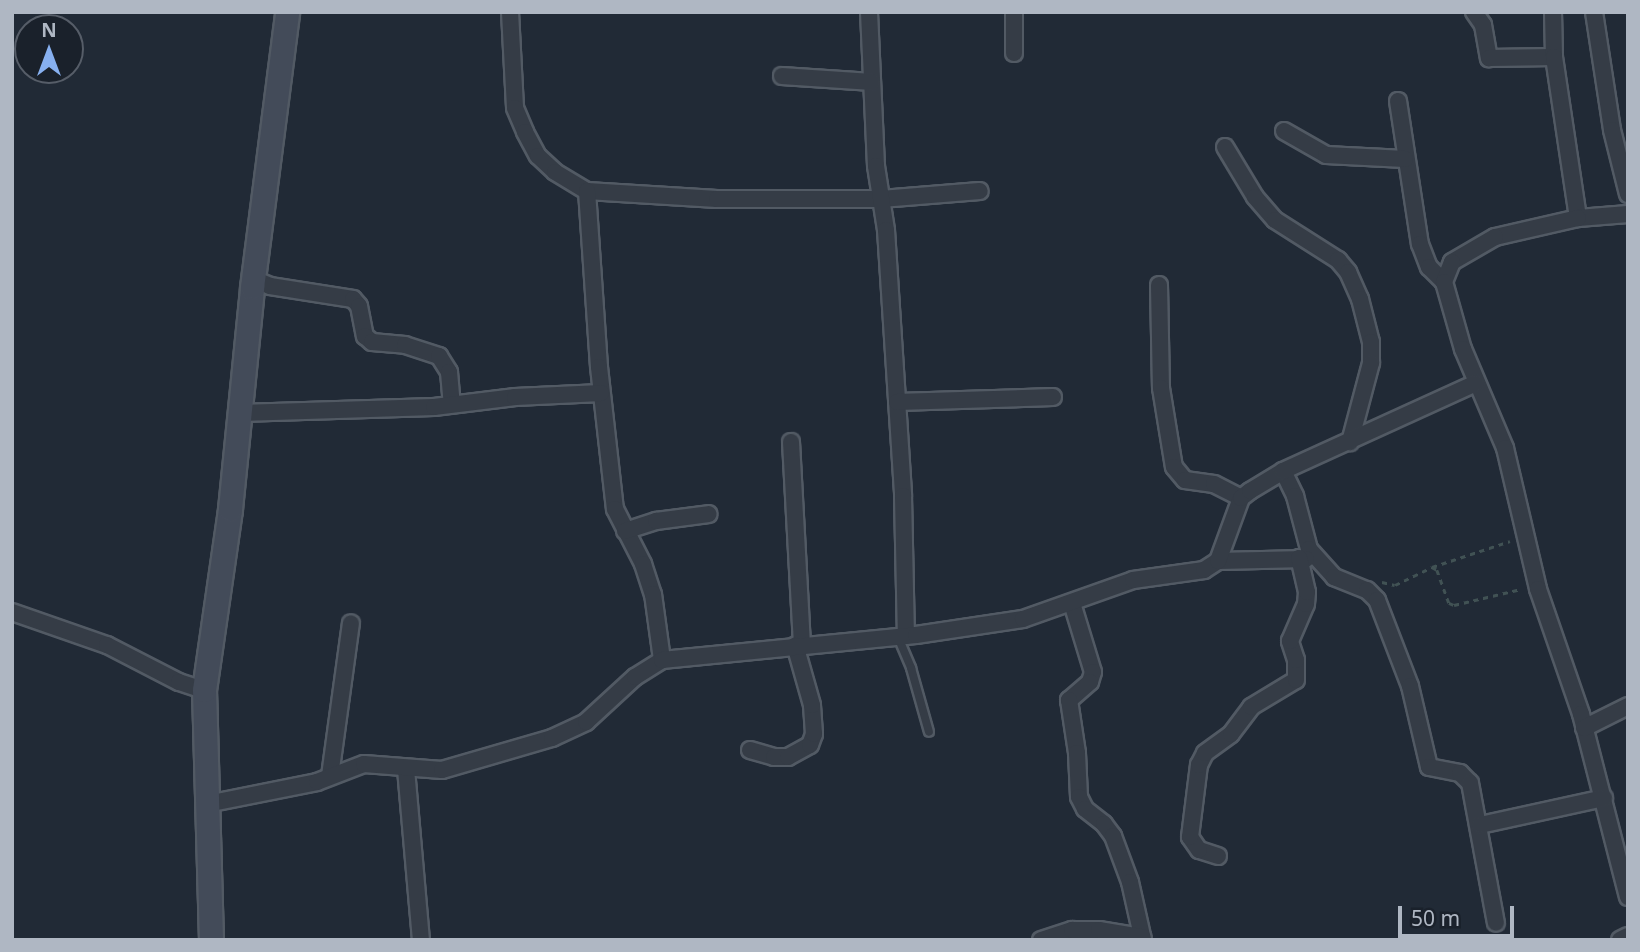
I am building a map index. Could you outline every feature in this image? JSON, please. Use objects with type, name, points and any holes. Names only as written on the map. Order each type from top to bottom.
[{"type":"main road","points":[[211,940],[204,690],[230,509],[253,279],[287,12]]},
{"type":"street","points":[[510,12],[515,108],[525,132],[538,156],[555,172],[587,191],[717,199],[881,199],[980,191]]},
{"type":"street","points":[[869,12],[904,509],[902,636]]},
{"type":"street","points":[[1014,12],[1014,53]]},
{"type":"street","points":[[1474,12],[1483,25],[1489,58],[1554,57]]},
{"type":"street","points":[[1553,12],[1554,57],[1578,218]]},
{"type":"street","points":[[1594,12],[1612,130],[1628,194]]},
{"type":"street","points":[[782,76],[872,82]]},
{"type":"street","points":[[1398,101],[1420,244],[1429,267],[1444,282],[1463,349],[1505,448],[1538,589],[1604,798],[1623,848],[1628,897]]},
{"type":"street","points":[[1284,131],[1326,155],[1405,159]]},
{"type":"street","points":[[1225,147],[1255,197],[1275,220],[1338,260],[1348,272],[1356,290],[1371,342],[1371,363],[1350,442]]},
{"type":"street","points":[[587,191],[601,393],[615,509],[643,564],[653,594],[662,660]]},
{"type":"street","points":[[1444,282],[1452,262],[1495,237],[1578,218],[1628,214]]},
{"type":"street","points":[[253,279],[271,286],[353,299],[359,306],[365,335],[372,342],[405,345],[439,356],[449,372],[452,404]]},
{"type":"street","points":[[1159,285],[1161,388],[1174,467],[1185,480],[1214,484],[1241,498]]},
{"type":"street","points":[[1218,561],[1241,498],[1283,471],[1476,383]]},
{"type":"street","points":[[240,413],[452,404],[601,393]]},
{"type":"street","points":[[897,402],[1053,397]]},
{"type":"street","points":[[750,750],[774,757],[788,757],[810,746],[814,734],[812,705],[799,645],[790,442]]},
{"type":"street","points":[[1283,471],[1295,496],[1309,549],[1334,577],[1367,590],[1377,600],[1410,686],[1429,767],[1467,777],[1480,825],[1496,923]]},
{"type":"street","points":[[625,531],[656,522],[709,514]]},
{"type":"street","points":[[207,804],[317,782],[365,764],[406,769],[451,768],[568,731],[586,722],[635,677],[662,660],[902,636],[1023,619],[1133,580],[1204,570],[1218,561],[1298,558],[1318,561]]},
{"type":"street","points":[[1218,856],[1199,850],[1190,837],[1188,826],[1199,765],[1205,753],[1231,734],[1251,707],[1296,680],[1296,660],[1290,641],[1306,604],[1307,592],[1298,558]]},
{"type":"street","points":[[1041,940],[1072,930],[1099,930],[1142,938],[1130,882],[1113,836],[1104,824],[1085,809],[1079,797],[1077,753],[1068,708],[1072,694],[1090,682],[1093,672],[1072,603]]},
{"type":"street","points":[[12,612],[107,645],[179,682],[204,690]]},
{"type":"street","points":[[330,776],[351,623]]},
{"type":"street","points":[[1584,728],[1628,706]]},
{"type":"street","points":[[406,769],[421,940]]},
{"type":"street","points":[[1480,825],[1604,798]]},
{"type":"street","points":[[1620,940],[1628,936]]},
{"type":"lane","points":[[902,636],[929,732]]},
{"type":"path","points":[[1352,583],[1365,579],[1395,585],[1432,567],[1483,551],[1524,531]]},
{"type":"path","points":[[1432,567],[1437,570],[1449,603],[1454,605],[1526,587],[1538,589]]}]
